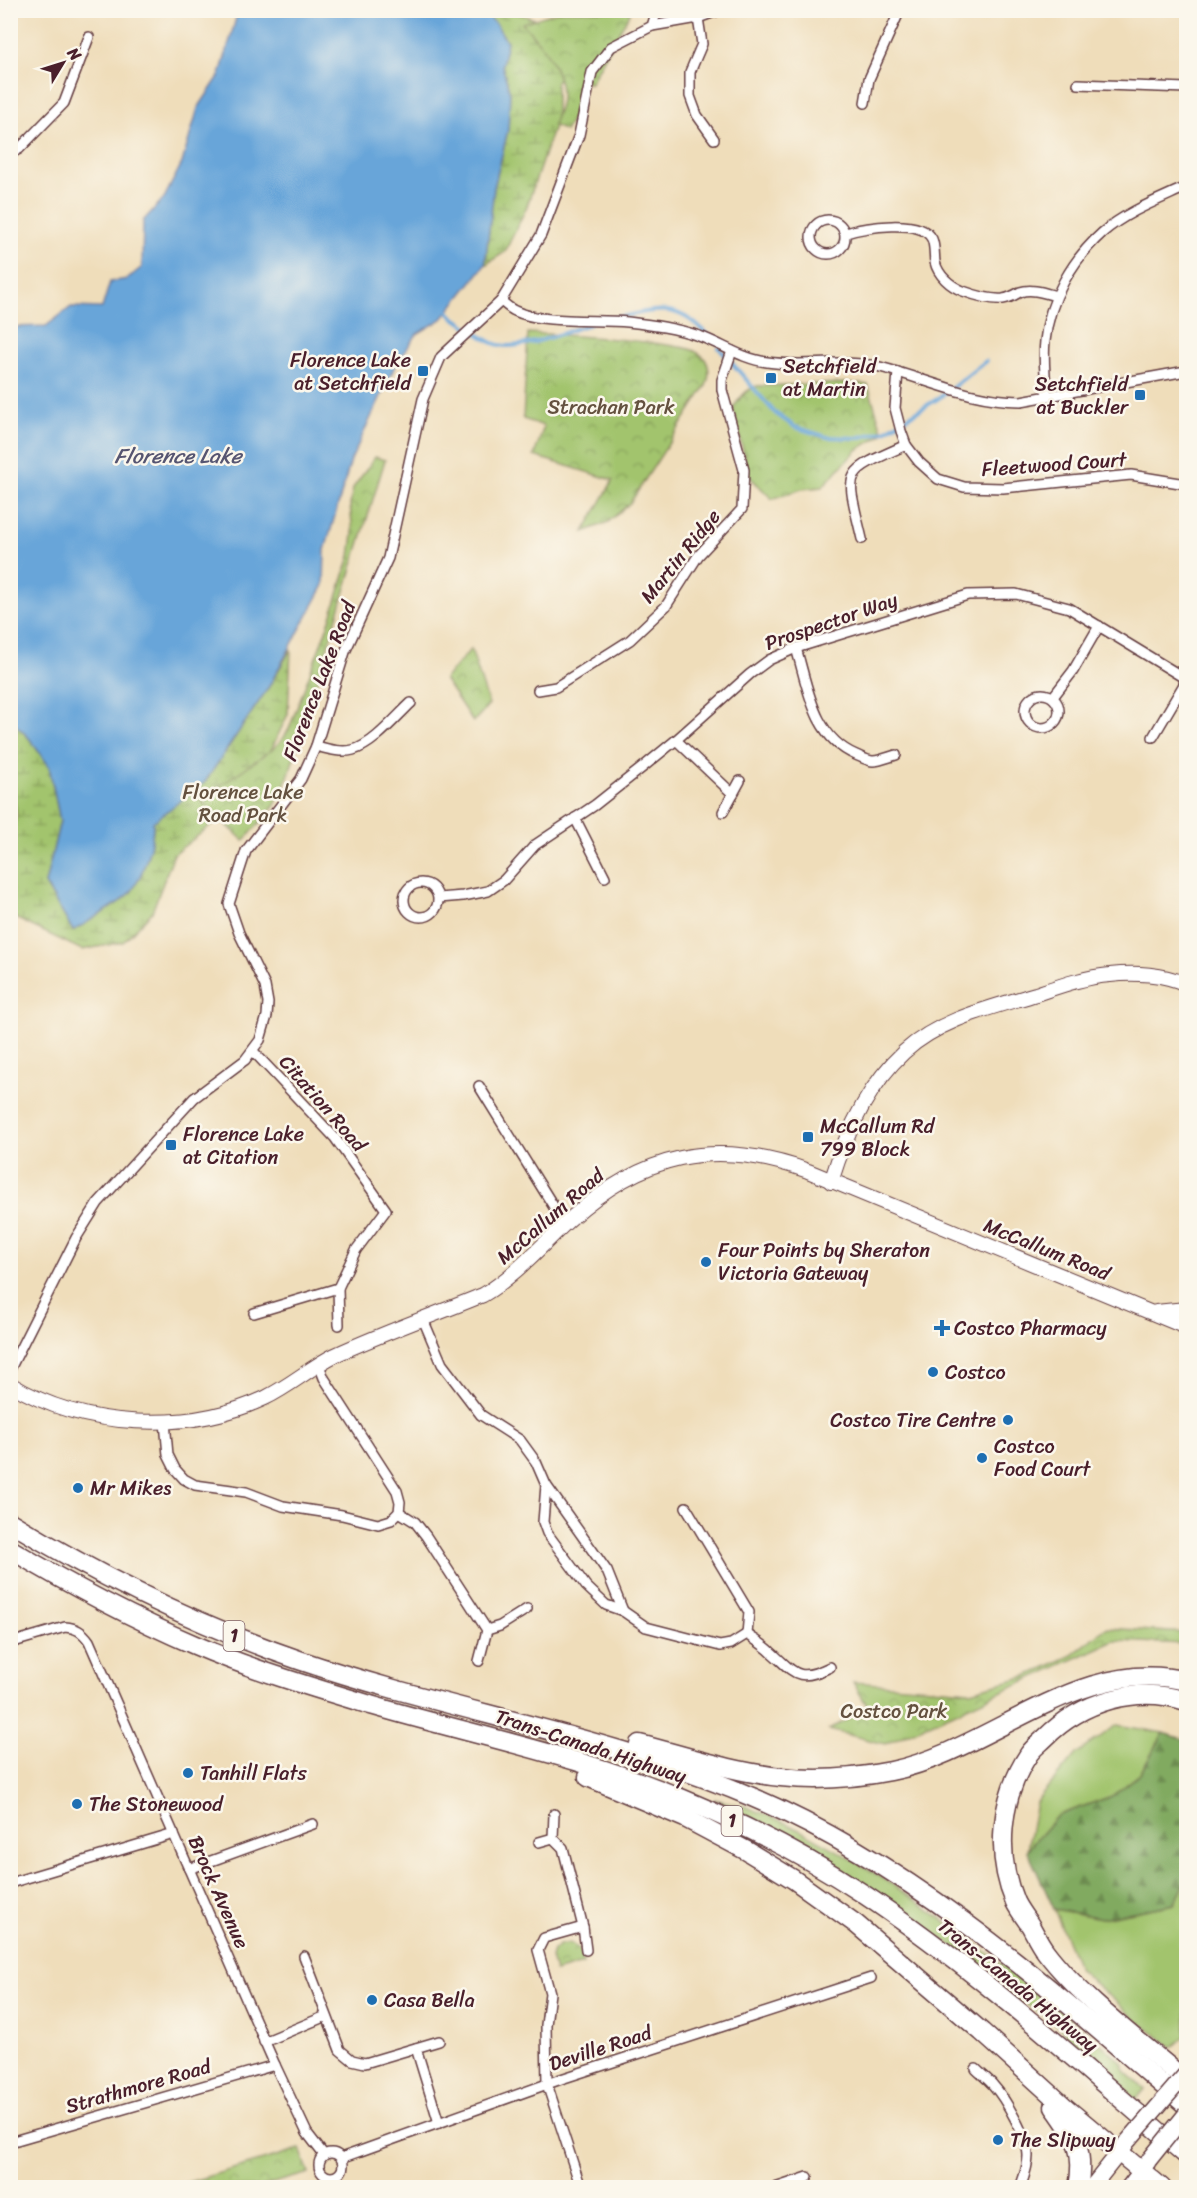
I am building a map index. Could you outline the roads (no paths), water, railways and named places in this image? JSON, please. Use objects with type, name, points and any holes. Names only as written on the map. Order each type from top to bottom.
[{"type":"highway","name":"Trans-Canada Highway","points":[[12,1522],[115,1582],[181,1614],[247,1641],[322,1667],[645,1757],[706,1778],[756,1799],[825,1833],[877,1863],[984,1936],[1186,2105]]},
{"type":"highway","name":"Trans-Canada Highway","points":[[10,1549],[131,1615],[195,1645],[286,1679],[628,1778],[681,1798],[745,1827],[832,1875],[917,1932],[1023,2015],[1186,2155]]},
{"type":"highway","points":[[195,1645],[255,1678],[307,1696],[583,1774],[685,1818],[747,1851],[856,1924],[909,1968],[1066,2108],[1124,2146],[1145,2165],[1162,2187]]},
{"type":"highway","points":[[471,1708],[550,1719],[747,1771],[783,1777],[839,1778],[891,1771],[929,1759],[965,1745],[1050,1703],[1100,1683],[1137,1676],[1186,1681]]},
{"type":"highway","points":[[1186,1701],[1172,1696],[1129,1695],[1095,1704],[1057,1726],[1030,1754],[1013,1786],[1004,1821],[1003,1855],[1015,1902],[1047,1953],[1084,1992],[1186,2081]]},
{"type":"highway","points":[[1030,2075],[1074,2134],[1082,2165],[1078,2187]]},
{"type":"main road","points":[[1091,2187],[1186,2074]]},
{"type":"main road","points":[[1128,2187],[1186,2114]]},
{"type":"street","points":[[652,26],[657,10]]},
{"type":"street","name":"Florence Lake Road","points":[[10,1369],[76,1238],[98,1203],[194,1098],[233,1071],[253,1051],[260,1040],[267,1016],[268,1003],[265,986],[239,933],[229,904],[246,851],[301,779],[316,746],[345,652],[388,558],[423,399],[441,357],[501,301],[541,235],[579,135],[592,72],[611,47],[652,26],[698,18],[720,10]]},
{"type":"street","points":[[865,103],[869,79],[900,10]]},
{"type":"street","points":[[698,18],[702,44],[690,72],[690,96],[697,115],[714,140]]},
{"type":"street","points":[[10,154],[19,148],[64,103],[88,37]]},
{"type":"street","points":[[1078,84],[1186,88]]},
{"type":"street","points":[[1047,396],[1044,371],[1045,339],[1056,296],[1076,261],[1102,232],[1134,211],[1186,187]]},
{"type":"street","points":[[846,233],[864,228],[920,228],[930,236],[933,242],[935,264],[940,273],[953,286],[962,291],[995,299],[1031,290],[1056,296]]},
{"type":"street","points":[[501,301],[516,312],[536,316],[670,327],[700,336],[732,351],[766,362],[859,364],[898,372],[982,398],[1021,400],[1186,371]]},
{"type":"street","name":"Martin Ridge","points":[[538,690],[556,687],[630,640],[666,606],[698,556],[742,509],[744,470],[722,390],[722,380],[732,351]]},
{"type":"street","name":"Fleetwood Court","points":[[898,372],[895,408],[906,445],[919,462],[938,478],[964,487],[1003,488],[1131,475],[1186,484]]},
{"type":"street","points":[[862,539],[850,487],[851,478],[857,468],[906,445]]},
{"type":"street","name":"Prospector Way","points":[[439,898],[488,891],[504,880],[535,845],[595,805],[676,740],[769,660],[796,648],[968,595],[1016,594],[1069,608],[1186,680]]},
{"type":"street","points":[[1053,697],[1073,671],[1099,626]]},
{"type":"street","points":[[796,648],[816,714],[825,731],[837,745],[873,761],[896,755]]},
{"type":"street","points":[[1153,737],[1186,680]]},
{"type":"street","points":[[316,746],[338,751],[354,750],[376,736],[411,703]]},
{"type":"street","points":[[676,740],[733,794]]},
{"type":"street","points":[[723,812],[740,781]]},
{"type":"street","points":[[575,818],[605,877]]},
{"type":"street","points":[[831,1182],[837,1162],[858,1116],[880,1079],[904,1052],[937,1029],[959,1018],[1095,976],[1138,974],[1160,976],[1186,984]]},
{"type":"street","name":"Citation Road","points":[[253,1051],[335,1138],[386,1210],[356,1250],[338,1288]]},
{"type":"street","points":[[479,1086],[566,1223]]},
{"type":"street","name":"McCallum Road","points":[[10,1384],[55,1406],[119,1419],[165,1422],[228,1413],[281,1389],[333,1356],[483,1295],[504,1282],[587,1204],[620,1180],[663,1162],[715,1154],[741,1154],[766,1158],[800,1168],[1186,1328]]},
{"type":"street","points":[[254,1313],[338,1288],[339,1324]]},
{"type":"street","points":[[1149,1312],[1186,1309]]},
{"type":"street","points":[[423,1319],[442,1364],[481,1415],[520,1440],[536,1461],[546,1485],[607,1570],[623,1611]]},
{"type":"street","points":[[165,1422],[168,1455],[175,1469],[184,1479],[195,1485],[246,1492],[283,1506],[342,1515],[378,1524],[390,1520],[399,1512],[398,1491],[324,1378],[319,1365]]},
{"type":"street","points":[[546,1485],[543,1522],[547,1533],[586,1586],[606,1605],[623,1611],[646,1627],[720,1646],[730,1644],[747,1634]]},
{"type":"street","points":[[686,1507],[749,1612],[747,1634]]},
{"type":"street","points":[[399,1512],[415,1522],[421,1529],[487,1630],[479,1661]]},
{"type":"street","points":[[487,1630],[500,1626],[527,1609]]},
{"type":"street","name":"Brock Avenue","points":[[10,1643],[65,1627],[83,1632],[89,1641],[264,2042],[307,2133],[324,2155]]},
{"type":"street","points":[[747,1634],[771,1652],[787,1669],[799,1674],[812,1676],[830,1667]]},
{"type":"street","points":[[554,1814],[554,1838],[563,1848],[583,1927],[586,1950]]},
{"type":"street","points":[[189,1869],[313,1824]]},
{"type":"street","points":[[10,1883],[174,1834]]},
{"type":"street","points":[[539,1842],[554,1838]]},
{"type":"street","points":[[581,2187],[548,2084],[546,2025],[550,1994],[538,1950],[544,1938],[583,1927]]},
{"type":"street","points":[[304,1956],[340,2050],[352,2060],[365,2063],[439,2041]]},
{"type":"street","name":"Deville Road","points":[[341,2158],[548,2084],[871,1978]]},
{"type":"street","points":[[264,2042],[326,2016]]},
{"type":"street","points":[[416,2048],[439,2123]]},
{"type":"street","name":"Strathmore Road","points":[[10,2142],[275,2065]]},
{"type":"street","points":[[976,2069],[994,2085],[1024,2140],[1028,2154],[1027,2169],[1020,2187]]},
{"type":"street","points":[[331,2152],[341,2158],[342,2170],[334,2177],[326,2176],[320,2170],[319,2162],[324,2155],[331,2152]]},
{"type":"street","points":[[334,2177],[337,2187]]},
{"type":"street","points":[[775,2187],[808,2177]]},
{"type":"water","name":"Florence Lake","points":[[238,11],[483,11],[496,24],[507,42],[502,65],[510,93],[508,130],[494,188],[485,265],[442,319],[417,334],[396,364],[351,460],[325,550],[324,585],[268,688],[205,782],[153,822],[152,839],[147,858],[131,892],[73,931],[45,884],[60,821],[49,766],[29,738],[11,720],[11,327],[46,326],[71,307],[102,308],[110,282],[127,279],[142,267],[143,221],[164,198],[182,163],[198,108],[220,75]]},
{"type":"waterway","points":[[448,311],[453,317],[483,337],[503,346],[527,344],[590,324]]},
{"type":"waterway","points":[[614,318],[655,311],[677,313],[698,326],[710,338]]},
{"type":"waterway","points":[[719,348],[775,413],[795,427],[827,437],[857,438],[885,431],[939,398],[986,361]]},
{"type":"place","name":"Florence Lake at Setchfield","points":[[423,371]]},
{"type":"place","name":"Setchfield at Martin","points":[[771,378]]},
{"type":"place","name":"Setchfield at Buckler","points":[[1140,395]]},
{"type":"place","name":"McCallum Rd 799 Block","points":[[808,1137]]},
{"type":"place","name":"Florence Lake at Citation","points":[[171,1145]]},
{"type":"place","name":"Four Points by Sheraton Victoria Gateway","points":[[706,1262]]},
{"type":"place","name":"Costco Pharmacy","points":[[942,1328]]},
{"type":"place","name":"Costco","points":[[933,1372]]},
{"type":"place","name":"Costco Tire Centre","points":[[1008,1420]]},
{"type":"place","name":"Costco Food Court","points":[[982,1458]]},
{"type":"place","name":"Mr Mikes","points":[[78,1488]]},
{"type":"place","name":"Tanhill Flats","points":[[188,1773]]},
{"type":"place","name":"The Stonewood","points":[[77,1804]]},
{"type":"place","name":"Casa Bella","points":[[372,2000]]},
{"type":"place","name":"The Slipway","points":[[998,2140]]},
{"type":"park label","name":"Strachan Park","points":[[611,407]]},
{"type":"park label","name":"Florence Lake Road Park","points":[[243,804]]},
{"type":"park label","name":"Costco Park","points":[[894,1711]]}]
